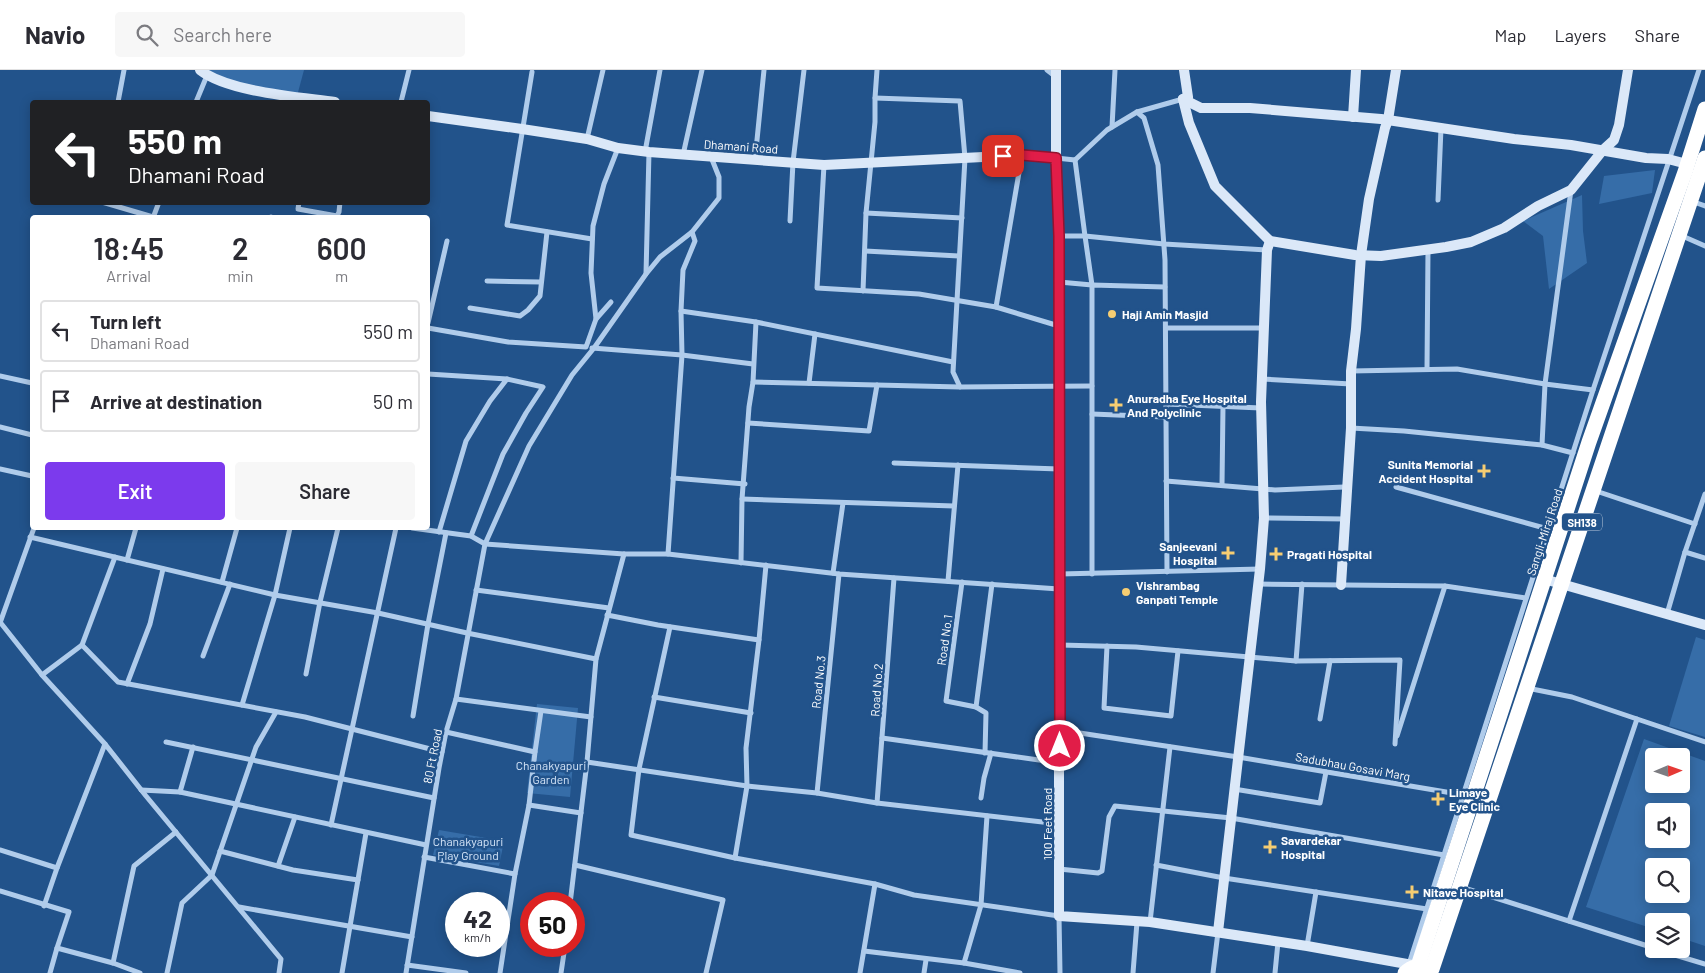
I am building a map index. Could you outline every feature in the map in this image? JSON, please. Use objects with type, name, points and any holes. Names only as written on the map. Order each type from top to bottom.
[{"type":"highway","name":"Sangli-Miraj Road","points":[[1420,969],[1589,442],[1688,164],[1705,109]]},
{"type":"highway","name":"SH138","points":[[1460,887],[1679,235],[1698,203],[1705,158]]},
{"type":"highway","points":[[1420,969],[1460,887]]},
{"type":"main road","points":[[1183,99],[1188,97],[1184,70]]},
{"type":"main road","points":[[1353,117],[1356,70]]},
{"type":"main road","points":[[1341,585],[1351,428],[1351,371],[1361,255],[1369,199],[1388,120],[1396,70]]},
{"type":"main road","points":[[1183,99],[1189,124],[1215,186],[1268,245],[1381,256],[1471,242],[1504,228],[1538,206],[1571,190],[1603,150],[1614,140],[1619,125],[1628,70]]},
{"type":"main road","points":[[205,72],[247,88],[309,100]]},
{"type":"main road","name":"100 Feet Road","points":[[1056,74],[1060,469],[1059,916]]},
{"type":"main road","points":[[1183,99],[1201,108],[1250,108],[1388,120],[1514,139],[1571,145],[1646,158],[1668,159],[1688,164]]},
{"type":"main road","name":"Dhamani Road","points":[[430,116],[587,139],[618,148],[647,152],[824,165],[1022,155],[1056,158]]},
{"type":"main road","points":[[1218,932],[1260,569],[1264,518],[1262,379],[1268,245]]},
{"type":"main road","points":[[1544,579],[1705,625]]},
{"type":"main road","points":[[1059,916],[1150,922],[1307,946],[1420,969]]},
{"type":"street","points":[[118,100],[124,70]]},
{"type":"street","points":[[401,100],[408,70]]},
{"type":"street","points":[[587,139],[603,70]]},
{"type":"street","points":[[646,274],[647,152],[660,70]]},
{"type":"street","points":[[684,155],[702,70]]},
{"type":"street","points":[[755,160],[764,70]]},
{"type":"street","points":[[790,221],[793,162],[804,70]]},
{"type":"street","points":[[863,291],[866,213],[875,122],[877,70]]},
{"type":"street","points":[[1047,70],[1056,74]]},
{"type":"street","points":[[1112,127],[1115,70]]},
{"type":"street","points":[[1420,969],[1427,909],[1593,390],[1699,70]]},
{"type":"street","points":[[197,100],[205,72]]},
{"type":"street","points":[[532,72],[508,225],[592,238]]},
{"type":"street","points":[[875,98],[960,100],[965,158],[952,372],[960,387]]},
{"type":"street","points":[[1056,158],[1075,160],[1112,127],[1138,112],[1183,99]]},
{"type":"street","points":[[1138,112],[1144,118],[1158,165],[1164,244],[1167,572]]},
{"type":"street","points":[[1438,200],[1442,127]]},
{"type":"street","points":[[596,319],[591,272],[593,226],[604,184],[618,148]]},
{"type":"street","points":[[996,307],[1022,155]]},
{"type":"street","name":"80 Ft Road","points":[[406,973],[442,752],[456,699],[485,544],[529,446],[572,375],[660,257],[692,232],[719,198],[719,177],[711,157]]},
{"type":"street","points":[[1075,160],[1092,285],[1092,574]]},
{"type":"street","points":[[824,165],[818,288],[919,294],[996,307],[1059,326]]},
{"type":"street","points":[[1542,445],[1544,384],[1571,190]]},
{"type":"street","points":[[112,205],[146,215]]},
{"type":"street","points":[[299,205],[298,209],[331,215]]},
{"type":"street","points":[[866,213],[962,218]]},
{"type":"street","points":[[470,308],[520,316],[528,310],[540,296],[547,232]]},
{"type":"street","points":[[668,554],[682,356],[681,311],[683,270],[695,241],[692,232]]},
{"type":"street","points":[[1679,235],[1705,246]]},
{"type":"street","points":[[1059,236],[1085,236],[1164,244],[1268,245]]},
{"type":"street","points":[[430,314],[447,241]]},
{"type":"street","points":[[1426,370],[1428,250]]},
{"type":"street","points":[[865,251],[959,256]]},
{"type":"street","points":[[487,281],[541,282]]},
{"type":"street","points":[[1059,282],[1165,287]]},
{"type":"street","points":[[586,347],[596,319],[611,302]]},
{"type":"street","points":[[681,311],[756,322],[953,362]]},
{"type":"street","points":[[741,563],[742,499],[745,484],[756,322]]},
{"type":"street","points":[[430,328],[508,342],[586,347],[753,364]]},
{"type":"street","points":[[1166,328],[1264,328]]},
{"type":"street","points":[[809,383],[815,334]]},
{"type":"street","points":[[1351,371],[1457,369],[1544,384],[1593,390]]},
{"type":"street","points":[[430,374],[507,380],[543,387],[503,454],[471,536]]},
{"type":"street","points":[[0,376],[30,383]]},
{"type":"street","points":[[1262,379],[1351,384]]},
{"type":"street","points":[[439,532],[466,442],[490,400],[507,380]]},
{"type":"street","points":[[753,382],[960,387],[1092,386]]},
{"type":"street","points":[[748,423],[869,431],[877,385]]},
{"type":"street","points":[[1166,404],[1262,408]]},
{"type":"street","points":[[1222,485],[1223,406]]},
{"type":"street","points":[[1092,414],[1166,417]]},
{"type":"street","points":[[0,427],[30,434]]},
{"type":"street","points":[[1351,428],[1404,431],[1542,445],[1573,453]]},
{"type":"street","points":[[894,463],[1060,469]]},
{"type":"street","points":[[948,581],[958,465]]},
{"type":"street","points":[[0,469],[30,476]]},
{"type":"street","points":[[673,478],[745,484]]},
{"type":"street","points":[[1166,482],[1275,490],[1344,487]]},
{"type":"street","points":[[1396,487],[1548,529]]},
{"type":"street","points":[[1593,490],[1695,524]]},
{"type":"street","points":[[1667,614],[1685,552],[1705,494]]},
{"type":"street","points":[[742,499],[954,506]]},
{"type":"street","name":"Road No.3","points":[[817,793],[843,503]]},
{"type":"street","points":[[1264,518],[1345,519]]},
{"type":"street","points":[[33,530],[0,622],[42,675],[105,744],[281,959],[279,973]]},
{"type":"street","points":[[127,560],[135,530]]},
{"type":"street","points":[[222,582],[236,530]]},
{"type":"street","points":[[242,705],[275,595],[290,530]]},
{"type":"street","points":[[306,674],[320,602],[338,530]]},
{"type":"street","points":[[331,825],[396,530]]},
{"type":"street","points":[[426,530],[471,536],[485,544],[624,554],[668,554],[836,574],[1060,589]]},
{"type":"street","points":[[414,716],[428,624],[446,533]]},
{"type":"street","points":[[30,537],[275,595],[378,613],[596,659]]},
{"type":"street","points":[[1685,552],[1705,558]]},
{"type":"street","points":[[572,892],[587,762],[596,659],[624,554]]},
{"type":"street","points":[[42,675],[82,645],[115,557]]},
{"type":"street","points":[[736,858],[747,786],[746,748],[766,566]]},
{"type":"street","points":[[127,684],[156,605],[163,569]]},
{"type":"street","points":[[1060,574],[1260,569]]},
{"type":"street","name":"Road No.2","points":[[878,803],[894,578]]},
{"type":"street","name":"Road No.1","points":[[962,582],[946,701],[976,707]]},
{"type":"street","points":[[203,656],[230,584]]},
{"type":"street","points":[[981,798],[988,753],[986,713],[976,707],[992,584]]},
{"type":"street","points":[[1258,584],[1445,586],[1526,598]]},
{"type":"street","points":[[1296,661],[1302,584]]},
{"type":"street","points":[[1060,645],[1107,646],[1296,661],[1400,660],[1395,744],[1445,586]]},
{"type":"street","points":[[476,590],[609,608]]},
{"type":"street","points":[[607,615],[670,627],[759,640]]},
{"type":"street","points":[[670,627],[639,769],[631,835],[736,858],[875,884],[914,895],[1059,916],[1060,973]]},
{"type":"street","points":[[82,645],[118,682],[276,712],[442,752]]},
{"type":"street","points":[[1107,646],[1104,708],[1171,716],[1178,651]]},
{"type":"street","points":[[1320,719],[1330,661]]},
{"type":"street","points":[[1527,688],[1572,697],[1705,742]]},
{"type":"street","points":[[654,697],[751,713]]},
{"type":"street","points":[[456,699],[591,717]]},
{"type":"street","points":[[500,973],[515,874],[529,805],[541,711]]},
{"type":"street","points":[[167,973],[182,903],[212,875],[256,747],[276,712]]},
{"type":"street","points":[[1569,922],[1637,719]]},
{"type":"street","name":"Sadubhau Gosavi Marg","points":[[1060,730],[1238,757],[1464,795]]},
{"type":"street","points":[[446,732],[535,752]]},
{"type":"street","points":[[882,738],[1060,763]]},
{"type":"street","points":[[166,742],[434,798]]},
{"type":"street","points":[[44,906],[105,744]]},
{"type":"street","points":[[180,792],[193,747]]},
{"type":"street","points":[[1150,922],[1170,747]]},
{"type":"street","points":[[587,762],[747,786],[1060,824]]},
{"type":"street","points":[[1234,789],[1320,803],[1326,772]]},
{"type":"street","points":[[141,790],[180,792],[426,845]]},
{"type":"street","points":[[529,805],[581,813]]},
{"type":"street","points":[[1060,869],[1098,873],[1102,871],[1109,817],[1115,806],[1231,818],[1444,855]]},
{"type":"street","points":[[964,964],[980,905],[987,816]]},
{"type":"street","points":[[278,866],[295,817]]},
{"type":"street","points":[[113,963],[134,866],[176,832]]},
{"type":"street","points":[[342,973],[366,833]]},
{"type":"street","points":[[0,850],[57,868]]},
{"type":"street","points":[[220,851],[278,866],[358,880]]},
{"type":"street","points":[[424,857],[515,874]]},
{"type":"street","points":[[575,865],[723,900],[706,973]]},
{"type":"street","points":[[1156,865],[1224,878],[1427,909]]},
{"type":"street","points":[[860,973],[875,884]]},
{"type":"street","points":[[1460,887],[1645,945]]},
{"type":"street","points":[[0,891],[68,912],[50,973]]},
{"type":"street","points":[[1307,946],[1316,892]]},
{"type":"street","points":[[239,908],[412,937]]},
{"type":"street","points":[[1133,973],[1137,922]]},
{"type":"street","points":[[1213,973],[1218,932]]},
{"type":"street","points":[[1275,973],[1278,941]]},
{"type":"street","points":[[57,948],[113,963],[140,973]]},
{"type":"street","points":[[864,951],[1020,973]]},
{"type":"street","points":[[561,973],[563,957]]},
{"type":"street","points":[[1686,958],[1705,964]]},
{"type":"street","points":[[924,973],[926,960]]},
{"type":"street","points":[[407,964],[466,973]]},
{"type":"green space","points":[[209,70],[304,70],[297,96],[207,75]]},
{"type":"green space","points":[[1655,170],[1652,193],[1599,204],[1604,176]]},
{"type":"green space","points":[[1582,195],[1583,231],[1587,263],[1549,289],[1543,236],[1523,221]]},
{"type":"green space","points":[[1696,637],[1705,640],[1705,737],[1669,726]]},
{"type":"green space","name":"Chanakyapuri Garden","points":[[537,704],[578,708],[570,797],[527,793]]},
{"type":"green space","points":[[1644,739],[1669,748],[1645,748],[1645,793],[1690,793],[1690,756],[1705,761],[1705,946],[1690,941],[1690,913],[1645,913],[1645,926],[1586,907]]},
{"type":"green space","name":"Chanakyapuri Play Ground","points":[[439,830],[504,841],[499,866],[433,855]]},
{"type":"place","name":"Haji Amin Masjid","points":[[1112,314]]},
{"type":"place","name":"Anuradha Eye Hospital And Polyclinic","points":[[1116,405]]},
{"type":"place","name":"Sunita Memorial Accident Hospital","points":[[1484,471]]},
{"type":"place","name":"Sanjeevani Hospital","points":[[1228,553]]},
{"type":"place","name":"Pragati Hospital","points":[[1276,554]]},
{"type":"place","name":"Vishrambag Ganpati Temple","points":[[1126,592]]},
{"type":"place","name":"Limaye Eye Clinic","points":[[1438,799]]},
{"type":"place","name":"Savardekar Hospital","points":[[1270,847]]},
{"type":"place","name":"Nitave Hospital","points":[[1412,892]]},
{"type":"route","points":[[1003,156],[1022,155],[1056,158],[1059,236],[1060,746]]}]
